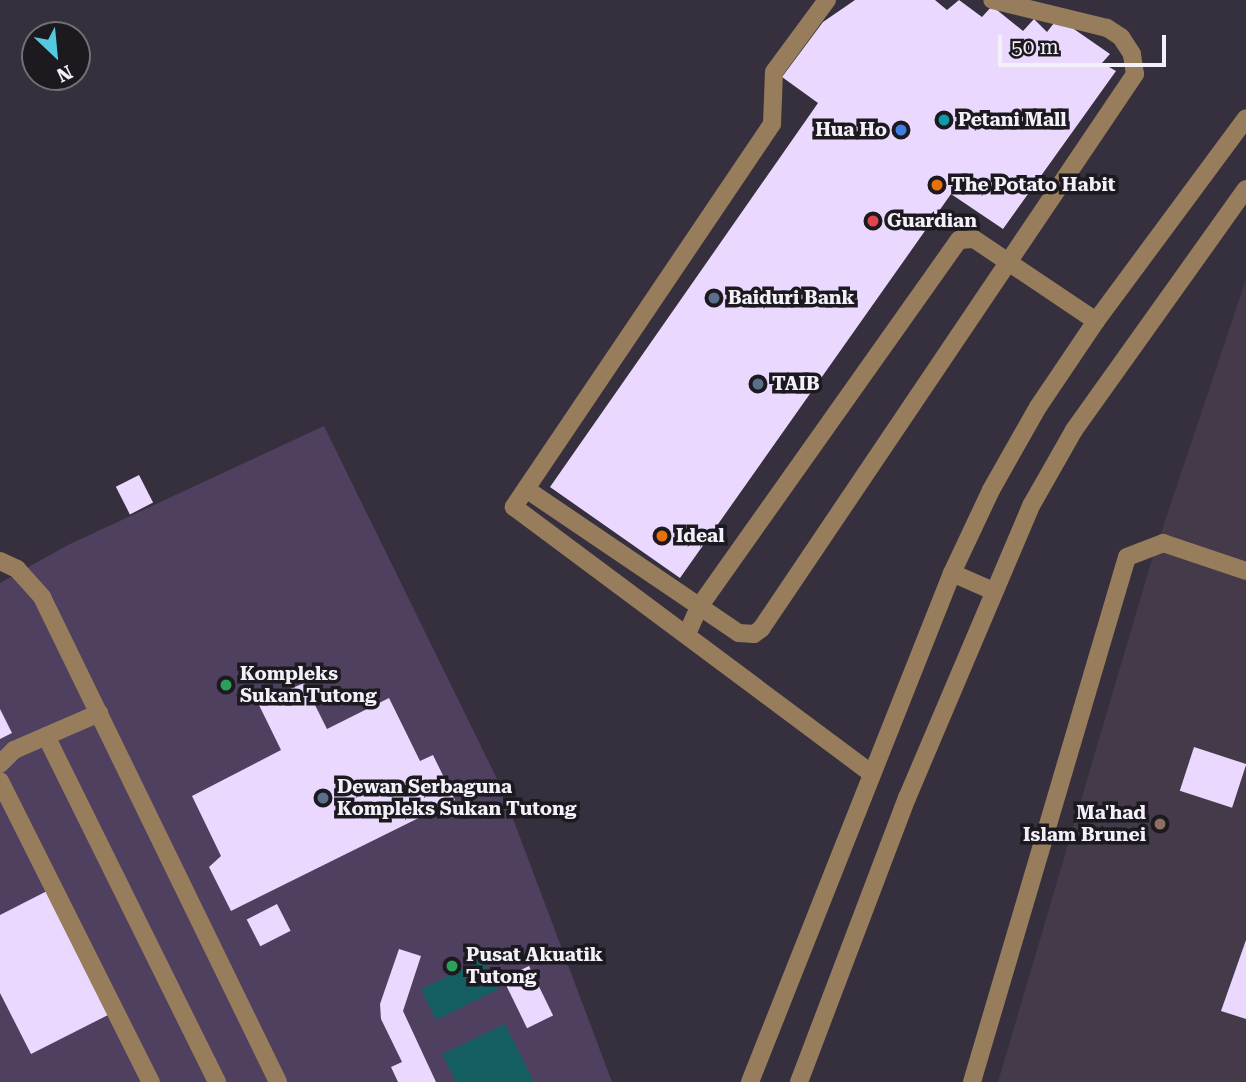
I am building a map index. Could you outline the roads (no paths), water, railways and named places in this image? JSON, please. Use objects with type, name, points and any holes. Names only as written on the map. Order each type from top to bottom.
[{"type":"street","points":[[827,0],[774,72],[772,124],[514,507],[871,773]]},
{"type":"street","points":[[526,489],[739,633],[754,634],[761,629],[1135,74],[1132,54],[1121,37],[1107,28],[992,0]]},
{"type":"street","points":[[750,1082],[951,573],[1038,407],[1096,321],[1246,118]]},
{"type":"street","points":[[799,1082],[907,798],[1032,504],[1074,430],[1246,189]]},
{"type":"street","points":[[687,634],[699,607],[959,240],[974,239],[1096,321]]},
{"type":"street","points":[[971,1082],[1127,557],[1163,543],[1246,571]]},
{"type":"street","points":[[0,561],[17,569],[42,597],[272,1080]]},
{"type":"street","points":[[951,573],[993,591]]},
{"type":"street","points":[[0,764],[14,751],[99,713]]},
{"type":"street","points":[[46,736],[217,1082]]},
{"type":"street","points":[[0,781],[151,1082]]},
{"type":"place","name":"Petani Mall","points":[[944,120]]},
{"type":"place","name":"Hua Ho","points":[[901,130]]},
{"type":"place","name":"The Potato Habit","points":[[937,185]]},
{"type":"place","name":"Guardian","points":[[873,221]]},
{"type":"place","name":"Baiduri Bank","points":[[714,298]]},
{"type":"place","name":"TAIB","points":[[758,384]]},
{"type":"place","name":"Ideal","points":[[662,536]]},
{"type":"place","name":"Kompleks Sukan Tutong","points":[[226,685]]},
{"type":"place","name":"Dewan Serbaguna Kompleks Sukan Tutong","points":[[323,798]]},
{"type":"place","name":"Ma'had Islam Brunei","points":[[1160,824]]},
{"type":"place","name":"Pusat Akuatik Tutong","points":[[452,966]]}]
